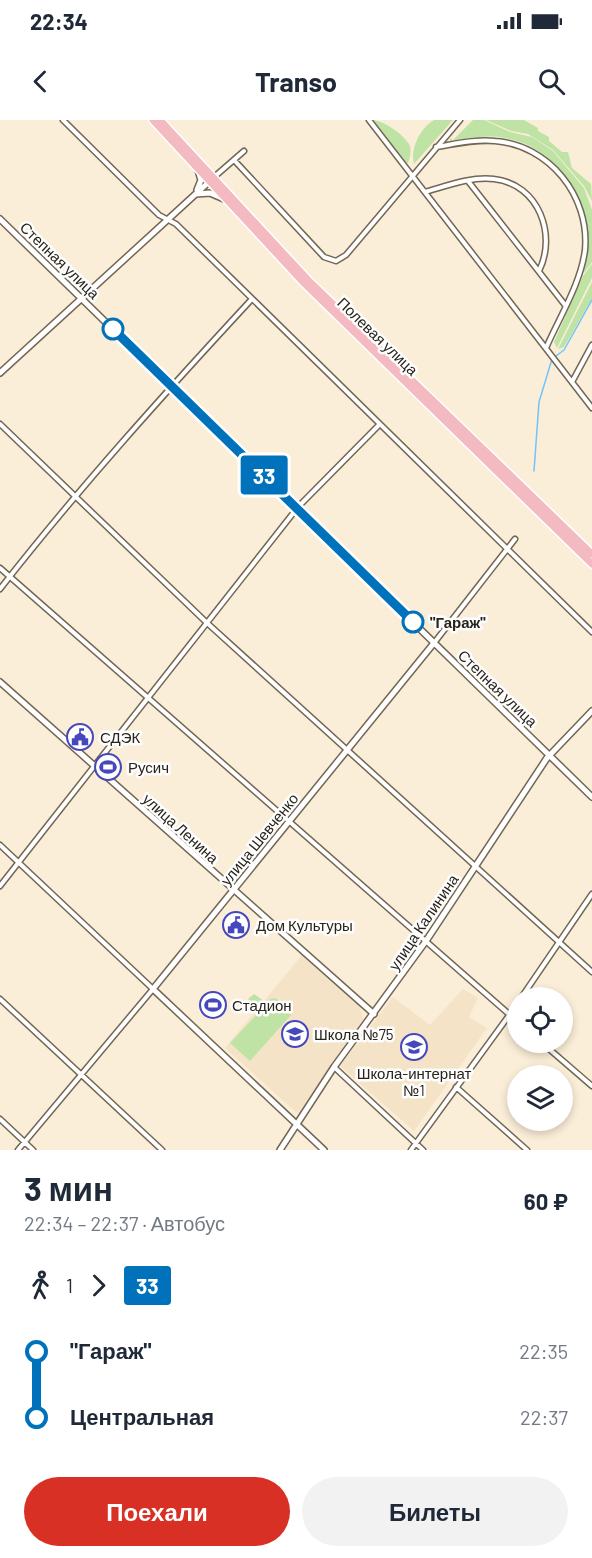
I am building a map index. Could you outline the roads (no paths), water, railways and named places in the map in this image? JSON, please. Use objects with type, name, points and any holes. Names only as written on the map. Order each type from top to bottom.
[{"type":"highway","name":"Полевая улица","points":[[153,120],[308,280],[592,554]]},
{"type":"highway","name":"Полевая улица","points":[[160,120],[226,200],[304,284],[592,564]]},
{"type":"street","points":[[63,120],[159,214],[176,224],[592,632]]},
{"type":"street","points":[[369,120],[592,408]]},
{"type":"street","points":[[234,160],[324,257],[336,261],[346,255],[412,174],[460,120]]},
{"type":"street","points":[[435,147],[472,141],[509,142],[541,157],[566,181],[582,216],[585,250],[579,273],[546,348]]},
{"type":"street","points":[[0,373],[244,151]]},
{"type":"street","points":[[194,195],[201,180],[198,169]]},
{"type":"street","points":[[425,192],[468,181],[494,179],[516,186],[534,202],[545,224],[547,250],[539,272]]},
{"type":"street","points":[[468,181],[565,305]]},
{"type":"street","points":[[194,195],[210,193],[226,200]]},
{"type":"street","name":"Степная улица","points":[[0,219],[298,507],[592,797]]},
{"type":"street","points":[[0,589],[75,496],[251,300]]},
{"type":"street","points":[[572,382],[592,345]]},
{"type":"street","points":[[0,424],[206,622],[592,972]]},
{"type":"street","points":[[0,886],[298,507],[379,425]]},
{"type":"street","name":"улица Шевченко","points":[[18,1150],[347,751],[508,551],[515,539]]},
{"type":"street","points":[[0,568],[507,1013]]},
{"type":"street","name":"улица Ленина","points":[[0,682],[374,1014]]},
{"type":"street","name":"улица Калинина","points":[[280,1150],[334,1067],[426,941],[550,755],[592,711]]},
{"type":"street","points":[[0,844],[324,1150]]},
{"type":"street","points":[[529,987],[592,894]]},
{"type":"street","points":[[0,999],[162,1150]]},
{"type":"street","points":[[411,1150],[507,1018]]},
{"type":"street","points":[[554,1053],[592,1086]]},
{"type":"street","points":[[334,1067],[423,1150]]},
{"type":"street","points":[[456,1087],[527,1150]]},
{"type":"street","points":[[0,1119],[33,1150]]},
{"type":"waterway","points":[[534,471],[539,402],[552,359],[564,350],[592,300]]},
{"type":"place","name":"\"Гараж\"","points":[[413,622]]},
{"type":"place","name":"СДЭК","points":[[80,737]]},
{"type":"place","name":"Русич","points":[[108,767]]},
{"type":"place","name":"Дом Культуры","points":[[236,925]]},
{"type":"place","name":"Стадион","points":[[213,1005]]},
{"type":"place","name":"Школа №75","points":[[295,1034]]},
{"type":"place","name":"Школа-интернат №1","points":[[414,1047]]}]
